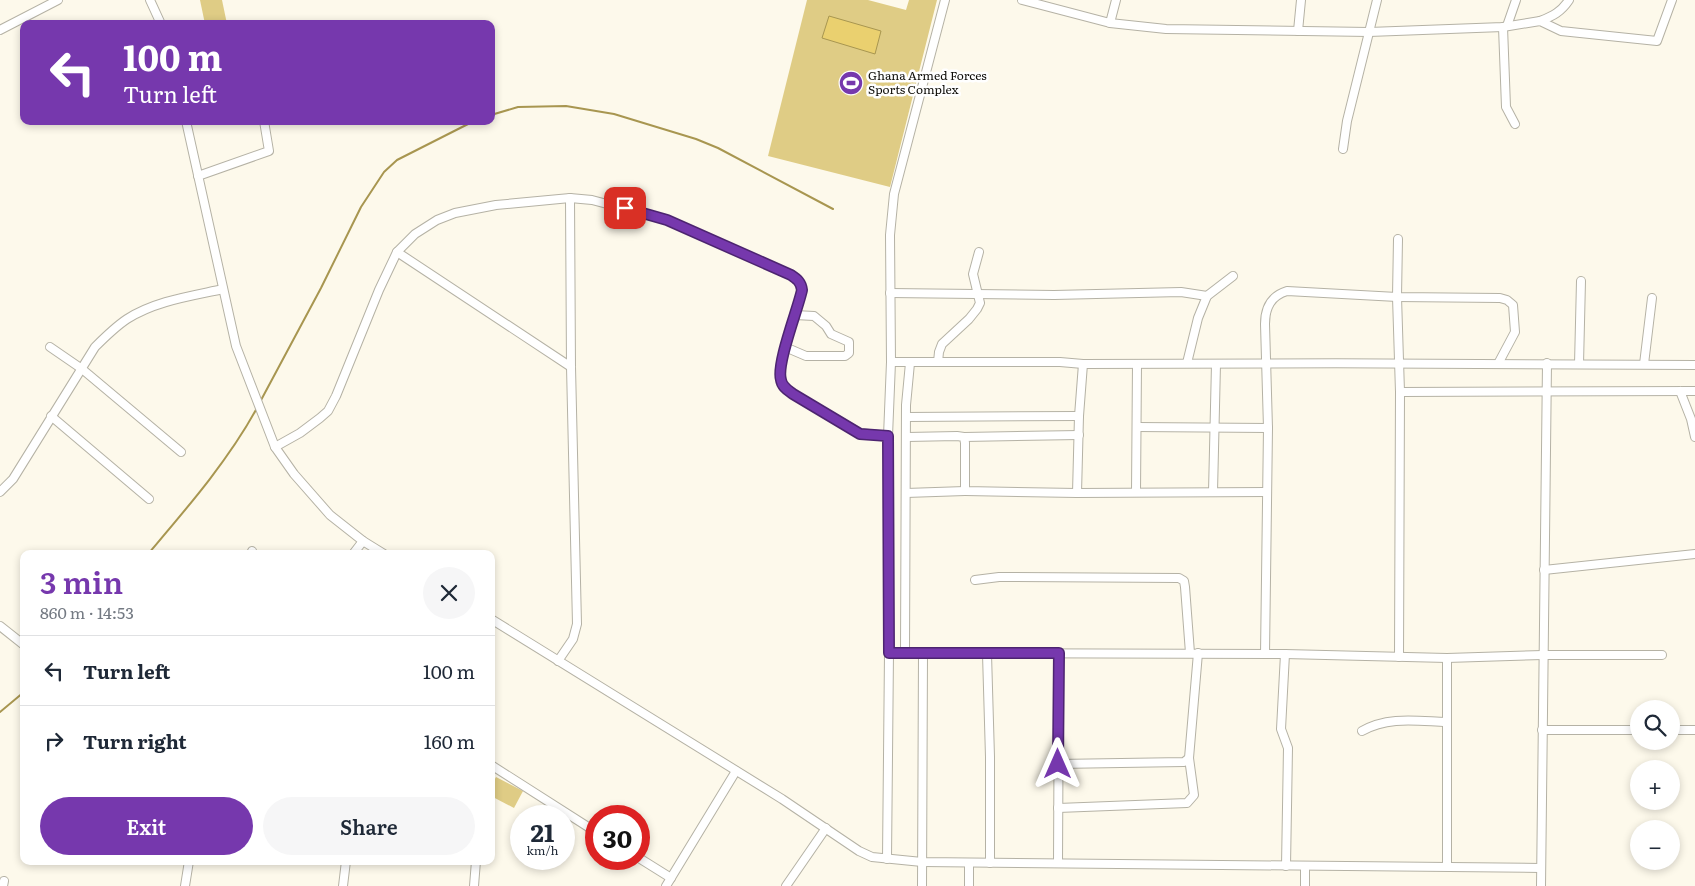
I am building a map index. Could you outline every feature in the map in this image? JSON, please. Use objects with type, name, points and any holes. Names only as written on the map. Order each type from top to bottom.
[{"type":"street","points":[[0,30],[58,0]]},
{"type":"street","points":[[150,0],[159,20]]},
{"type":"street","points":[[887,859],[889,653],[888,436],[891,362],[890,235],[894,194],[945,0]]},
{"type":"street","points":[[1022,0],[1110,23],[1166,29],[1369,32],[1505,26],[1540,21],[1554,16],[1563,10],[1568,0]]},
{"type":"street","points":[[1110,23],[1116,0]]},
{"type":"street","points":[[1298,31],[1301,0]]},
{"type":"street","points":[[1343,150],[1347,121],[1378,0]]},
{"type":"street","points":[[1515,124],[1506,107],[1505,26],[1516,0]]},
{"type":"street","points":[[1540,21],[1561,31],[1657,41],[1672,0]]},
{"type":"street","points":[[187,125],[236,346],[275,447],[294,474],[330,515],[378,550]]},
{"type":"street","points":[[198,176],[269,150],[265,125]]},
{"type":"street","points":[[275,447],[300,433],[328,412],[378,290],[397,252],[415,234],[437,220],[456,213],[496,205],[570,198],[592,200],[667,220],[798,279],[802,290],[780,373],[785,389],[860,434],[888,436]]},
{"type":"street","points":[[558,661],[573,639],[577,624],[571,367],[570,198]]},
{"type":"street","points":[[1398,239],[1397,297],[1400,392],[1399,657]]},
{"type":"street","points":[[397,252],[571,367]]},
{"type":"street","points":[[938,362],[940,348],[977,310],[980,303],[973,274],[979,252]]},
{"type":"street","points":[[1187,363],[1198,318],[1207,296],[1233,276]]},
{"type":"street","points":[[1579,364],[1581,281]]},
{"type":"street","points":[[0,492],[13,479],[95,347],[112,331],[128,318],[164,303],[223,289]]},
{"type":"street","points":[[1265,654],[1268,428],[1265,313],[1270,302],[1279,294],[1287,291],[1397,297],[1500,298],[1507,300],[1513,305],[1515,332],[1499,362]]},
{"type":"street","points":[[890,293],[1054,295],[1181,292],[1207,296]]},
{"type":"street","points":[[1644,364],[1652,298]]},
{"type":"street","points":[[786,347],[812,356],[845,356],[849,353],[849,342],[831,334],[826,326],[817,318],[808,315],[795,315]]},
{"type":"street","points":[[50,347],[82,369],[181,452]]},
{"type":"street","points":[[891,362],[1060,362],[1083,364],[1266,364],[1318,362],[1399,364],[1499,362],[1695,365]]},
{"type":"street","points":[[904,653],[906,418],[910,363]]},
{"type":"street","points":[[1541,886],[1547,363]]},
{"type":"street","points":[[1077,493],[1079,416],[1083,364]]},
{"type":"street","points":[[1136,364],[1136,492]]},
{"type":"street","points":[[1213,492],[1216,364]]},
{"type":"street","points":[[1400,392],[1695,390]]},
{"type":"street","points":[[1680,391],[1691,419],[1695,437]]},
{"type":"street","points":[[51,416],[149,499]]},
{"type":"street","points":[[906,418],[1079,416]]},
{"type":"street","points":[[1137,428],[1268,428]]},
{"type":"street","points":[[907,437],[1079,435]]},
{"type":"street","points":[[964,437],[965,491]]},
{"type":"street","points":[[906,493],[965,491],[1077,493],[1267,492]]},
{"type":"street","points":[[355,550],[363,541]]},
{"type":"street","points":[[1544,570],[1695,554]]},
{"type":"street","points":[[975,580],[999,577],[1179,578],[1184,581],[1194,653],[1189,758],[1194,796],[1187,803],[1058,808]]},
{"type":"street","points":[[495,622],[736,771],[859,851],[872,857],[922,862],[969,863],[1541,868]]},
{"type":"street","points":[[0,626],[20,642]]},
{"type":"street","points":[[889,653],[1194,653],[1447,658],[1543,655],[1662,655]]},
{"type":"street","points":[[1058,863],[1059,653]]},
{"type":"street","points":[[922,886],[923,654]]},
{"type":"street","points":[[987,654],[990,757],[990,862]]},
{"type":"street","points":[[1285,654],[1281,729],[1288,748],[1286,866]]},
{"type":"street","points":[[1447,658],[1447,866]]},
{"type":"street","points":[[1362,731],[1382,722],[1405,720],[1446,722]]},
{"type":"street","points":[[1542,730],[1630,730]]},
{"type":"street","points":[[1680,730],[1695,730]]},
{"type":"street","points":[[1058,764],[1184,762],[1189,758]]},
{"type":"street","points":[[495,768],[585,825]]},
{"type":"street","points":[[666,886],[736,771]]},
{"type":"street","points":[[786,886],[826,828]]},
{"type":"street","points":[[969,863],[969,886]]},
{"type":"street","points":[[185,886],[188,865]]},
{"type":"street","points":[[343,886],[346,865]]},
{"type":"street","points":[[474,886],[476,865]]},
{"type":"street","points":[[650,865],[671,878]]},
{"type":"street","points":[[1305,866],[1305,886]]},
{"type":"shaded area","points":[[200,0],[222,0],[226,20],[204,20]]},
{"type":"shaded area","name":"Ghana Armed Forces Sports Complex","points":[[807,0],[868,0],[906,10],[909,0],[937,0],[890,187],[768,156]]},
{"type":"shaded area","points":[[829,16],[881,31],[875,54],[822,38]]},
{"type":"shaded area","points":[[496,777],[523,791],[516,805],[510,806],[495,798]]},
{"type":"waterway","points":[[495,114],[518,107],[566,106],[614,114],[696,139],[718,148],[833,209]]},
{"type":"waterway","points":[[260,402],[321,288],[361,207],[384,172],[397,160],[466,125]]},
{"type":"waterway","points":[[151,550],[220,465],[246,428],[257,408]]},
{"type":"waterway","points":[[0,712],[20,695]]},
{"type":"place","name":"Ghana Armed Forces Sports Complex","points":[[851,83]]},
{"type":"route","points":[[625,208],[667,220],[798,279],[802,290],[780,373],[785,389],[860,434],[888,436],[889,653],[1059,653],[1058,764]]}]
